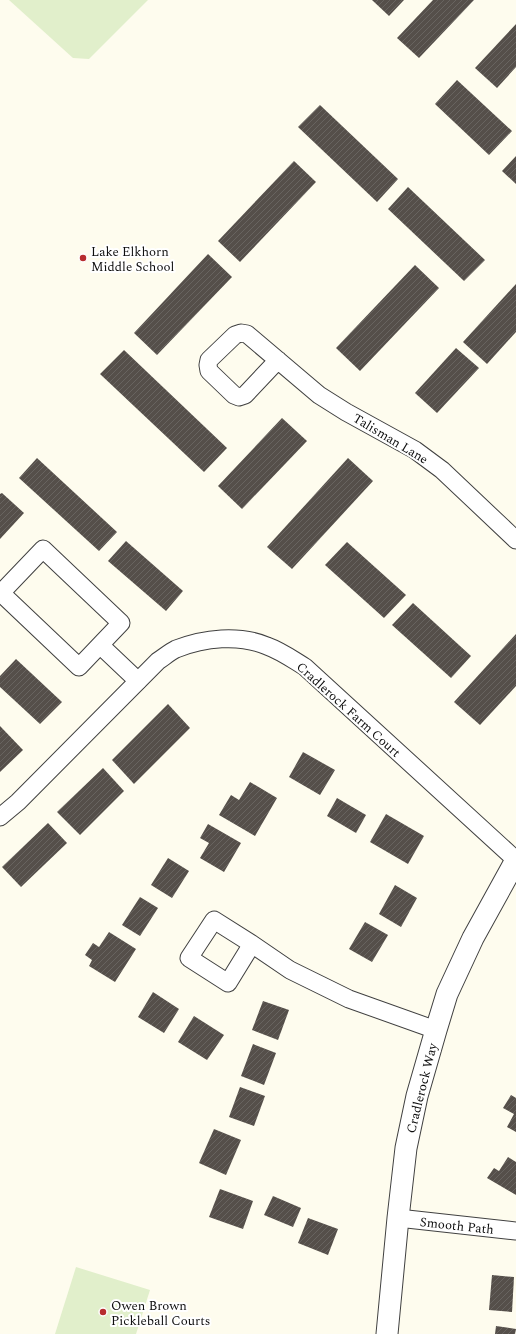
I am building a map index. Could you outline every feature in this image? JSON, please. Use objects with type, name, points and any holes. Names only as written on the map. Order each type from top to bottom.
[{"type":"street","name":"Talisman Lane","points":[[278,360],[319,395],[346,412],[415,450],[442,470],[516,540]]},
{"type":"street","points":[[43,549],[121,623],[100,645],[79,667],[1,593],[43,549]]},
{"type":"street","name":"Cradlerock Farm Court","points":[[0,817],[18,802],[158,661],[175,650],[193,644],[210,640],[230,638],[247,640],[266,645],[279,651],[304,667],[516,860]]},
{"type":"street","points":[[100,645],[138,681]]},
{"type":"street","name":"Cradlerock Way","points":[[387,1334],[398,1218],[408,1141],[417,1096],[447,994],[473,938],[516,860]]},
{"type":"street","points":[[252,944],[290,970],[349,999],[436,1030]]},
{"type":"street","name":"Smooth Path","points":[[398,1218],[516,1231]]},
{"type":"green space","points":[[9,0],[148,0],[89,59],[73,58]]},
{"type":"green space","name":"Owen Brown Pickleball Courts","points":[[76,1267],[150,1290],[136,1334],[55,1334]]},
{"type":"building","points":[[372,0],[404,0],[389,16]]},
{"type":"building","points":[[433,0],[474,0],[419,58],[397,38]]},
{"type":"building","points":[[516,24],[516,67],[497,88],[475,68]]},
{"type":"building","points":[[457,80],[512,131],[489,155],[435,104]]},
{"type":"building","points":[[320,105],[398,179],[377,202],[298,127]]},
{"type":"building","points":[[516,156],[516,184],[502,171]]},
{"type":"building","points":[[294,161],[316,182],[240,262],[218,241]]},
{"type":"building","points":[[408,187],[485,260],[464,281],[388,209]]},
{"type":"building","points":[[208,254],[232,277],[157,355],[134,333]]},
{"type":"building","points":[[415,265],[439,288],[360,371],[336,348]]},
{"type":"building","points":[[516,284],[516,332],[487,364],[463,342]]},
{"type":"building","points":[[456,348],[479,368],[437,413],[415,393]]},
{"type":"building","points":[[124,350],[227,448],[204,472],[100,374]]},
{"type":"building","points":[[282,418],[307,441],[242,509],[218,486]]},
{"type":"building","points":[[37,458],[117,532],[99,551],[19,478]]},
{"type":"building","points":[[348,458],[373,481],[292,569],[267,547]]},
{"type":"building","points":[[2,493],[24,513],[0,539],[0,494]]},
{"type":"building","points":[[126,541],[183,591],[166,611],[108,561]]},
{"type":"building","points":[[347,542],[406,595],[384,618],[325,565]]},
{"type":"building","points":[[413,603],[471,656],[451,678],[392,625]]},
{"type":"building","points":[[516,634],[516,686],[480,725],[454,702]]},
{"type":"building","points":[[16,659],[62,702],[40,724],[0,687],[0,676]]},
{"type":"building","points":[[168,704],[190,728],[134,784],[112,760]]},
{"type":"building","points":[[0,726],[23,750],[0,772]]},
{"type":"building","points":[[303,752],[335,770],[320,795],[289,777]]},
{"type":"building","points":[[103,768],[124,791],[80,835],[57,812]]},
{"type":"building","points":[[250,782],[277,798],[255,836],[219,815],[231,795],[239,800]]},
{"type":"building","points":[[337,798],[366,815],[356,833],[327,816]]},
{"type":"building","points":[[386,814],[424,836],[408,864],[370,842]]},
{"type":"building","points":[[48,823],[67,843],[21,887],[2,867]]},
{"type":"building","points":[[208,824],[241,843],[224,872],[200,858],[209,843],[200,838]]},
{"type":"building","points":[[168,858],[189,871],[172,898],[151,885]]},
{"type":"building","points":[[395,885],[417,898],[401,927],[379,914]]},
{"type":"building","points":[[140,897],[158,908],[140,936],[122,925]]},
{"type":"building","points":[[365,922],[388,935],[372,962],[349,949]]},
{"type":"building","points":[[109,932],[136,949],[115,982],[89,966],[92,960],[85,955],[93,943],[99,947]]},
{"type":"building","points":[[153,992],[179,1009],[164,1033],[138,1017]]},
{"type":"building","points":[[263,1001],[289,1010],[278,1040],[252,1030]]},
{"type":"building","points":[[194,1016],[224,1035],[207,1060],[178,1042]]},
{"type":"building","points":[[253,1044],[276,1053],[264,1085],[241,1076]]},
{"type":"building","points":[[240,1087],[265,1096],[254,1126],[229,1117]]},
{"type":"building","points":[[511,1095],[516,1098],[516,1132],[507,1127],[514,1114],[503,1108]]},
{"type":"building","points":[[214,1129],[241,1140],[226,1175],[199,1163]]},
{"type":"building","points":[[508,1157],[516,1162],[516,1195],[487,1178],[494,1168],[499,1171]]},
{"type":"building","points":[[220,1189],[253,1201],[243,1229],[209,1217]]},
{"type":"building","points":[[273,1196],[301,1208],[293,1227],[264,1215]]},
{"type":"building","points":[[308,1218],[338,1229],[328,1255],[298,1243]]},
{"type":"building","points":[[492,1275],[514,1277],[512,1312],[489,1310]]},
{"type":"building","points":[[496,1326],[516,1329],[515,1334],[495,1334]]},
{"type":"place","name":"Lake Elkhorn Middle School","points":[[83,258]]},
{"type":"place","name":"Owen Brown Pickleball Courts","points":[[103,1312]]}]
